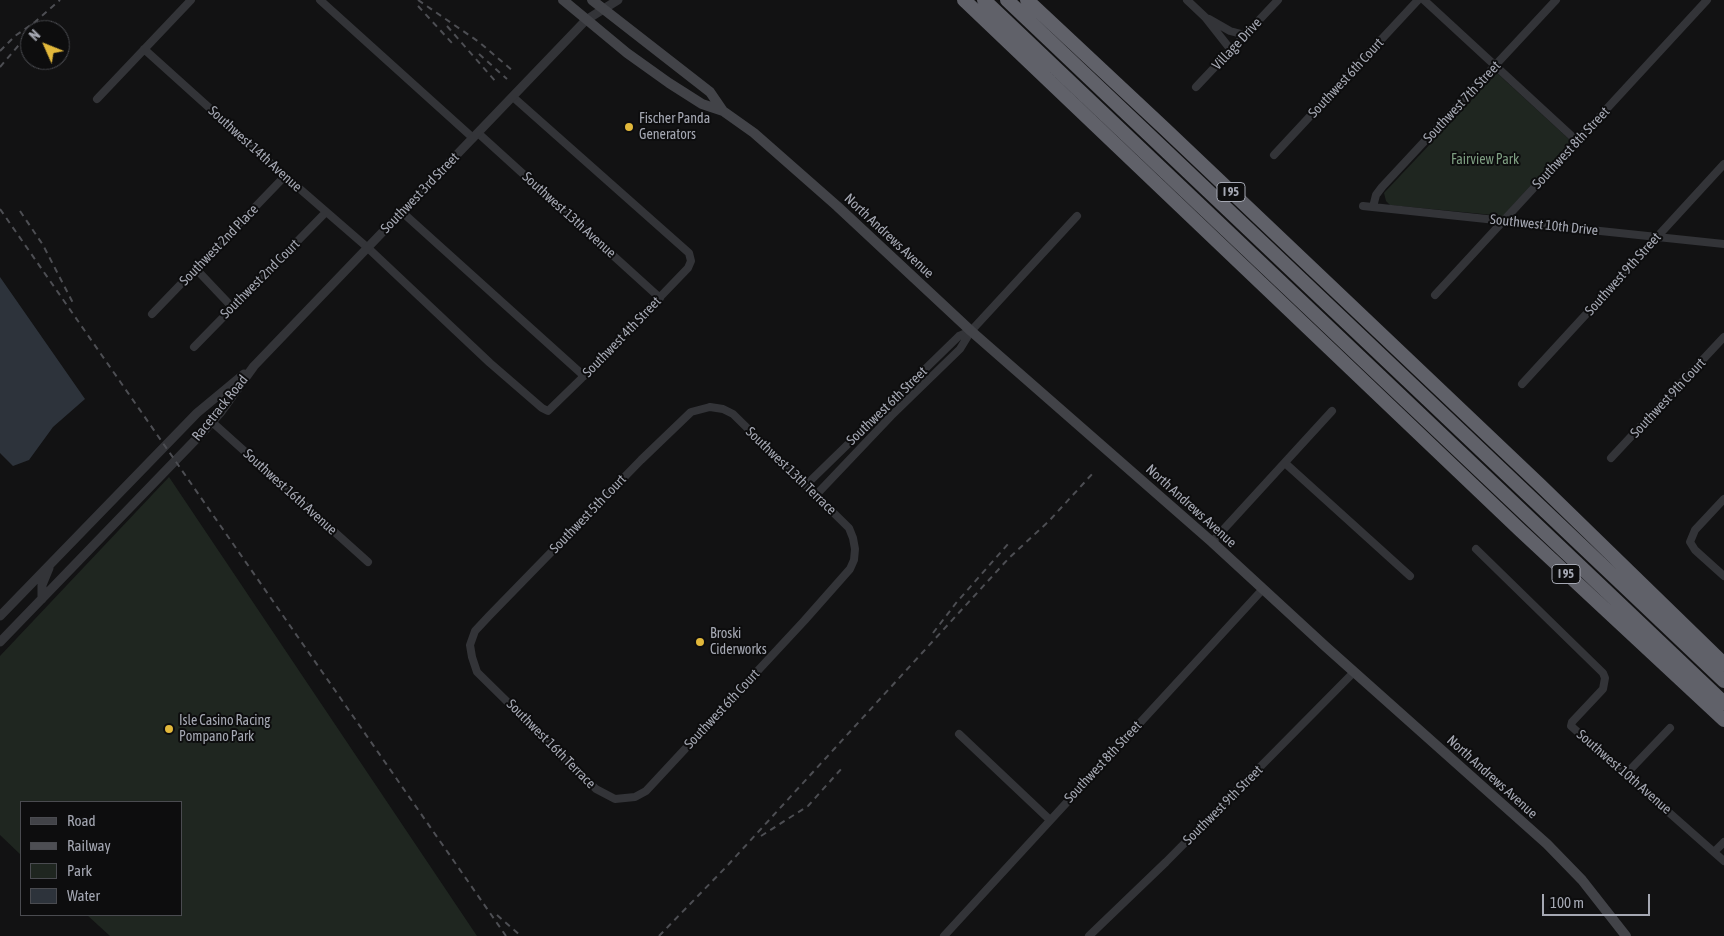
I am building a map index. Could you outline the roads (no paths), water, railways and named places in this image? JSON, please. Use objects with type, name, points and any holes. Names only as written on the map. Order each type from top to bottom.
[{"type":"highway","name":"I 95","points":[[964,0],[1548,557],[1724,720]]},
{"type":"highway","points":[[984,0],[1724,703]]},
{"type":"highway","points":[[1007,0],[1724,681]]},
{"type":"highway","name":"I 95","points":[[1027,0],[1434,385],[1724,664]]},
{"type":"highway","points":[[1149,156],[1220,244]]},
{"type":"highway","points":[[1354,329],[1434,385]]},
{"type":"main road","name":"North Andrews Avenue","points":[[563,0],[627,53],[675,87],[702,104],[724,111]]},
{"type":"main road","name":"North Andrews Avenue","points":[[597,3],[710,92],[724,111],[754,133],[788,163],[882,247],[971,331],[1212,542],[1547,844],[1582,880],[1626,936]]},
{"type":"street","points":[[97,99],[190,0]]},
{"type":"street","name":"Southwest 13th Avenue","points":[[320,0],[660,298]]},
{"type":"street","name":"Southwest 3rd Street","points":[[254,366],[586,20],[597,3],[618,0]]},
{"type":"street","points":[[1187,0],[1205,17],[1231,50]]},
{"type":"street","name":"Village Drive","points":[[1196,87],[1278,0]]},
{"type":"street","name":"Southwest 6th Court","points":[[1274,155],[1418,0]]},
{"type":"street","points":[[1424,0],[1577,141]]},
{"type":"street","name":"Southwest 7th Street","points":[[1373,207],[1376,195],[1382,188],[1556,0]]},
{"type":"street","name":"Southwest 8th Street","points":[[1435,295],[1707,0]]},
{"type":"street","points":[[1205,17],[1230,31],[1246,35]]},
{"type":"street","name":"Southwest 14th Avenue","points":[[144,49],[368,248]]},
{"type":"street","name":"Southwest 4th Street","points":[[368,248],[490,363],[542,408],[548,411],[660,298],[688,268],[691,261],[689,253],[513,97]]},
{"type":"street","name":"Southwest 9th Street","points":[[1522,384],[1724,164]]},
{"type":"street","name":"Southwest 2nd Place","points":[[152,314],[285,176]]},
{"type":"street","name":"Southwest 10th Drive","points":[[1364,206],[1724,244]]},
{"type":"street","name":"Southwest 2nd Court","points":[[194,347],[326,212]]},
{"type":"street","points":[[402,212],[584,376]]},
{"type":"street","name":"Southwest 6th Street","points":[[816,494],[891,416],[960,349],[971,331],[1077,216]]},
{"type":"street","points":[[196,269],[232,307]]},
{"type":"street","name":"Southwest 6th Street","points":[[806,485],[959,336],[971,331]]},
{"type":"street","name":"Southwest 9th Court","points":[[1611,458],[1724,337]]},
{"type":"street","name":"Racetrack Road","points":[[0,642],[212,422],[254,366]]},
{"type":"street","name":"Racetrack Road","points":[[0,616],[197,412],[254,366]]},
{"type":"street","name":"Southwest 5th Court","points":[[472,657],[470,645],[475,631],[690,412],[710,407],[723,409],[733,414]]},
{"type":"street","points":[[1212,542],[1332,411]]},
{"type":"street","name":"Southwest 13th Terrace","points":[[733,414],[849,528]]},
{"type":"street","name":"Southwest 16th Avenue","points":[[212,422],[368,562]]},
{"type":"street","points":[[1285,463],[1410,576]]},
{"type":"street","points":[[1724,499],[1697,527],[1690,542],[1695,550],[1724,576]]},
{"type":"street","name":"Southwest 6th Court","points":[[646,792],[804,621],[850,568],[854,560],[855,549],[849,528]]},
{"type":"street","name":"Southwest 10th Avenue","points":[[1476,549],[1605,678],[1603,688],[1572,722],[1571,726],[1724,861]]},
{"type":"street","points":[[42,599],[42,585],[51,563]]},
{"type":"street","name":"Southwest 8th Street","points":[[944,936],[1263,589]]},
{"type":"street","name":"Southwest 16th Terrace","points":[[472,657],[477,672],[596,789],[615,800],[635,798],[646,792]]},
{"type":"street","name":"Southwest 9th Street","points":[[1089,936],[1166,862],[1354,672]]},
{"type":"street","points":[[1626,774],[1670,728]]},
{"type":"street","points":[[959,734],[1050,820]]},
{"type":"street","points":[[1714,852],[1724,842]]},
{"type":"water","points":[[0,277],[85,399],[53,427],[29,460],[13,466],[0,453]]},
{"type":"railway","points":[[0,51],[15,36],[35,22],[60,0]]},
{"type":"railway","points":[[418,0],[479,42],[513,71]]},
{"type":"railway","points":[[418,6],[452,43]]},
{"type":"railway","points":[[447,26],[496,82]]},
{"type":"railway","points":[[0,67],[20,44]]},
{"type":"railway","points":[[479,54],[507,79]]},
{"type":"railway","points":[[0,209],[506,936]]},
{"type":"railway","points":[[20,211],[43,245],[73,303]]},
{"type":"railway","points":[[659,936],[727,866],[1009,558],[1049,521],[1094,472]]},
{"type":"railway","points":[[933,633],[956,603],[1008,544]]},
{"type":"railway","points":[[761,836],[808,806],[842,768]]},
{"type":"railway","points":[[497,915],[521,936]]},
{"type":"place","name":"Fischer Panda Generators","points":[[629,127]]},
{"type":"place","name":"Broski Ciderworks","points":[[700,642]]},
{"type":"place","name":"Isle Casino Racing Pompano Park","points":[[169,729]]},
{"type":"park label","name":"Fairview Park","points":[[1485,160]]}]
